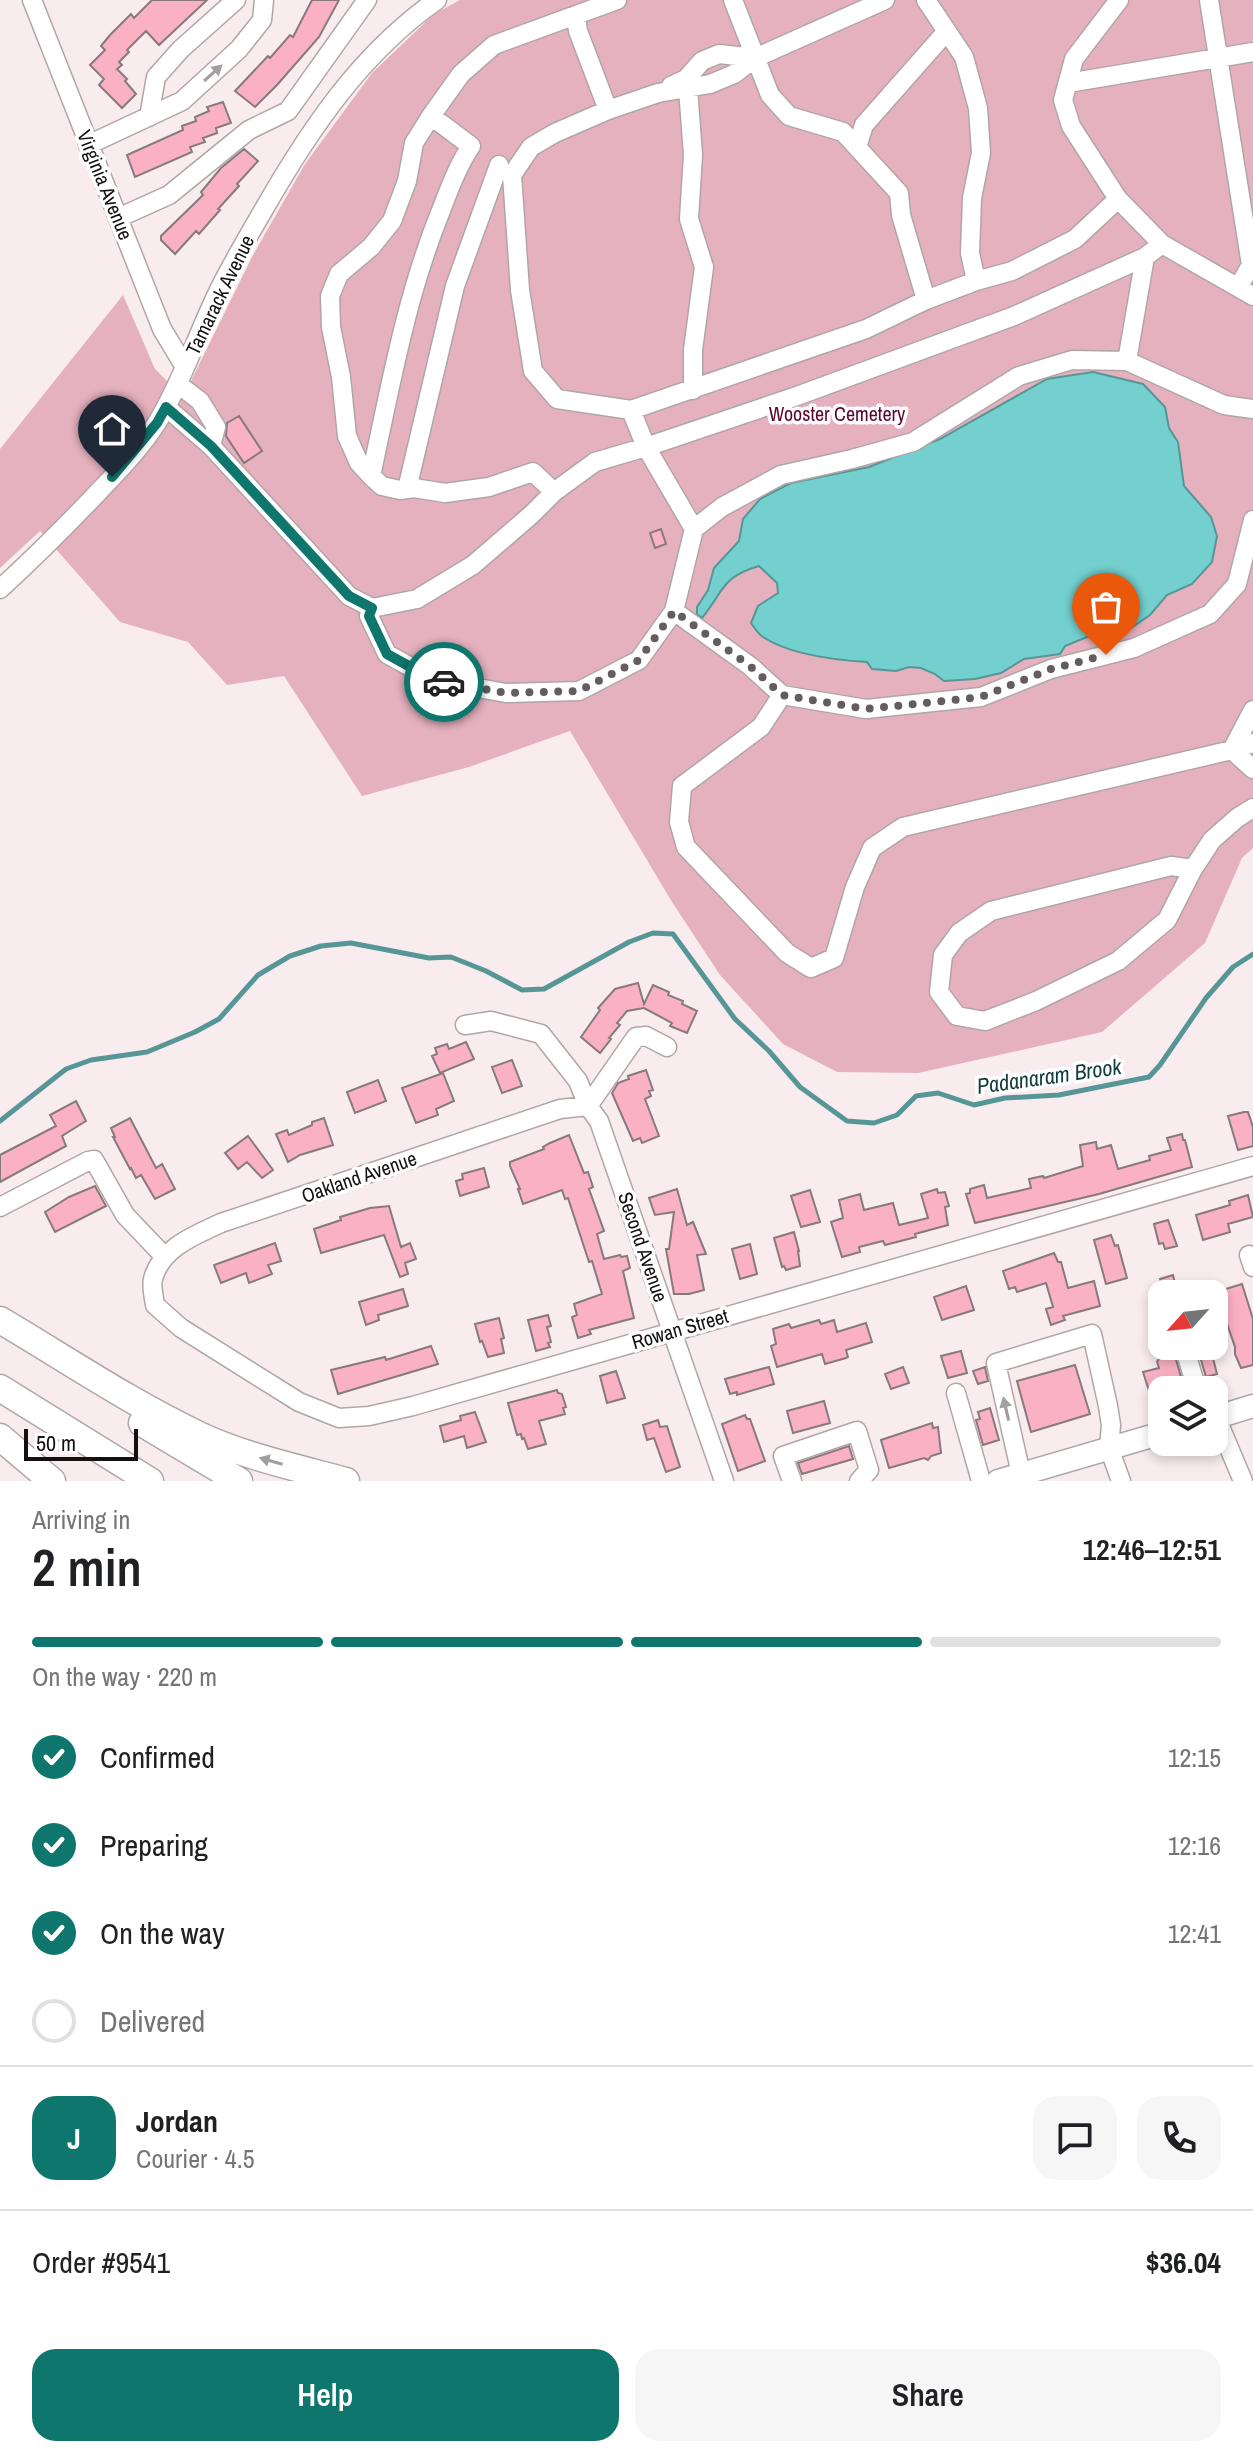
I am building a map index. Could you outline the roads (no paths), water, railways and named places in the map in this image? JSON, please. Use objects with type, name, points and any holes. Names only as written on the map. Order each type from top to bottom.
[{"type":"highway","points":[[0,1320],[202,1436],[269,1460],[346,1481]]},
{"type":"highway","points":[[0,1332],[239,1481]]},
{"type":"highway","points":[[0,1388],[150,1481]]},
{"type":"highway","points":[[0,1437],[52,1481]]},
{"type":"main road","points":[[1228,1413],[1253,1406]]},
{"type":"main road","points":[[1011,1478],[1148,1437]]},
{"type":"street","name":"Virginia Avenue","points":[[32,0],[181,375],[216,427],[211,446]]},
{"type":"street","points":[[149,117],[156,77],[181,49],[236,0]]},
{"type":"street","points":[[88,145],[182,101],[239,49],[262,20],[264,0]]},
{"type":"street","points":[[118,218],[169,195],[249,130],[288,111],[367,0]]},
{"type":"street","name":"Tamarack Avenue","points":[[0,589],[71,522],[157,423],[217,293],[301,147],[335,97],[372,55],[409,19],[437,0]]},
{"type":"street","points":[[554,492],[533,472],[489,487],[445,493],[382,486],[359,463],[347,436],[341,377],[331,327],[330,296],[339,274],[371,247],[392,221],[407,181],[414,143],[461,74],[494,45],[617,0]]},
{"type":"street","points":[[733,0],[770,95],[789,116],[843,132],[899,193],[901,215],[926,300]]},
{"type":"street","points":[[658,93],[710,84],[734,74],[755,58],[885,0]]},
{"type":"street","points":[[926,0],[964,57],[978,108],[981,153],[972,198],[970,253],[976,281]]},
{"type":"street","points":[[1119,0],[1074,59],[1063,100],[1071,126],[1118,199],[1162,244],[1246,291],[1251,265],[1209,0]]},
{"type":"street","points":[[576,15],[578,31],[608,110]]},
{"type":"street","points":[[857,147],[864,125],[947,31]]},
{"type":"street","points":[[1068,83],[1253,52]]},
{"type":"street","points":[[407,489],[455,286],[505,170],[531,147],[555,133],[658,93],[686,79],[702,61],[719,54],[755,58]]},
{"type":"street","points":[[688,88],[693,155],[689,219],[704,267],[693,350],[693,390]]},
{"type":"street","points":[[431,116],[505,170],[533,371],[557,399],[631,410],[866,329],[926,300],[1012,271],[1075,239],[1118,199]]},
{"type":"street","points":[[371,476],[397,355],[427,245],[460,163],[471,146]]},
{"type":"street","points":[[166,407],[211,446],[349,596],[372,608],[417,599],[473,565],[554,492],[595,462],[797,396],[1014,316],[1145,257],[1162,244]]},
{"type":"street","points":[[1127,361],[1145,257]]},
{"type":"street","points":[[372,608],[369,616],[387,654],[434,680],[506,693],[579,691],[639,660],[674,611],[694,529],[722,507],[781,475],[913,442],[1019,376],[1072,360],[1127,361],[1224,405],[1253,409]]},
{"type":"street","points":[[631,410],[646,447],[694,529]]},
{"type":"street","points":[[674,611],[750,666],[782,695],[866,709],[981,697],[1051,669],[1134,648],[1210,614],[1237,584],[1253,520]]},
{"type":"street","points":[[782,695],[761,727],[682,786],[679,822],[686,847],[787,953],[811,968],[834,958],[855,887],[872,848],[903,827],[1253,743]]},
{"type":"street","points":[[1232,750],[1253,710]]},
{"type":"street","points":[[1232,750],[1253,769]]},
{"type":"street","points":[[1193,869],[1171,866],[991,911],[959,933],[943,955],[939,992],[957,1016],[985,1021],[1036,1001],[1118,961],[1167,920],[1212,840],[1253,808]]},
{"type":"street","name":"Second Avenue","points":[[465,1025],[491,1021],[541,1034],[578,1081],[588,1106],[599,1121],[724,1481]]},
{"type":"street","points":[[588,1106],[636,1037],[646,1036],[667,1047]]},
{"type":"street","name":"Oakland Avenue","points":[[152,1281],[164,1256],[191,1236],[221,1223],[560,1109],[588,1106]]},
{"type":"street","points":[[0,1207],[94,1160],[125,1215],[164,1256]]},
{"type":"street","name":"Rowan Street","points":[[152,1281],[155,1305],[181,1328],[299,1402],[339,1418],[369,1416],[1253,1166]]},
{"type":"street","points":[[1011,1478],[996,1363],[1092,1334],[1111,1425],[1109,1448],[1121,1481]]},
{"type":"street","points":[[956,1393],[981,1481]]},
{"type":"street","points":[[792,1481],[783,1456],[857,1431],[869,1470],[859,1481]]},
{"type":"street","points":[[1228,1447],[1243,1481]]},
{"type":"water","points":[[1093,372],[1143,384],[1165,407],[1169,428],[1178,442],[1184,486],[1211,517],[1217,536],[1212,562],[1192,584],[1167,595],[1150,615],[1131,628],[1111,627],[1065,646],[1060,654],[1024,659],[1001,673],[944,681],[921,668],[909,667],[896,671],[872,669],[867,662],[799,652],[763,637],[751,623],[758,606],[778,593],[777,583],[759,566],[730,580],[702,618],[697,614],[697,607],[708,590],[714,568],[739,541],[743,519],[760,499],[791,483],[869,467],[940,439],[1047,379]]},
{"type":"waterway","name":"Padanaram Brook","points":[[0,1121],[66,1069],[91,1060],[147,1052],[219,1019],[258,975],[290,956],[321,946],[351,943],[429,958],[451,957],[522,990],[544,989],[629,942],[653,933],[673,934],[735,1019],[769,1051],[800,1087],[847,1121],[874,1123],[897,1115],[916,1096],[938,1093],[974,1105],[1005,1098],[1059,1095],[1149,1077],[1206,998],[1233,967],[1253,954]]},
{"type":"park label","name":"Wooster Cemetery","points":[[837,414]]}]
